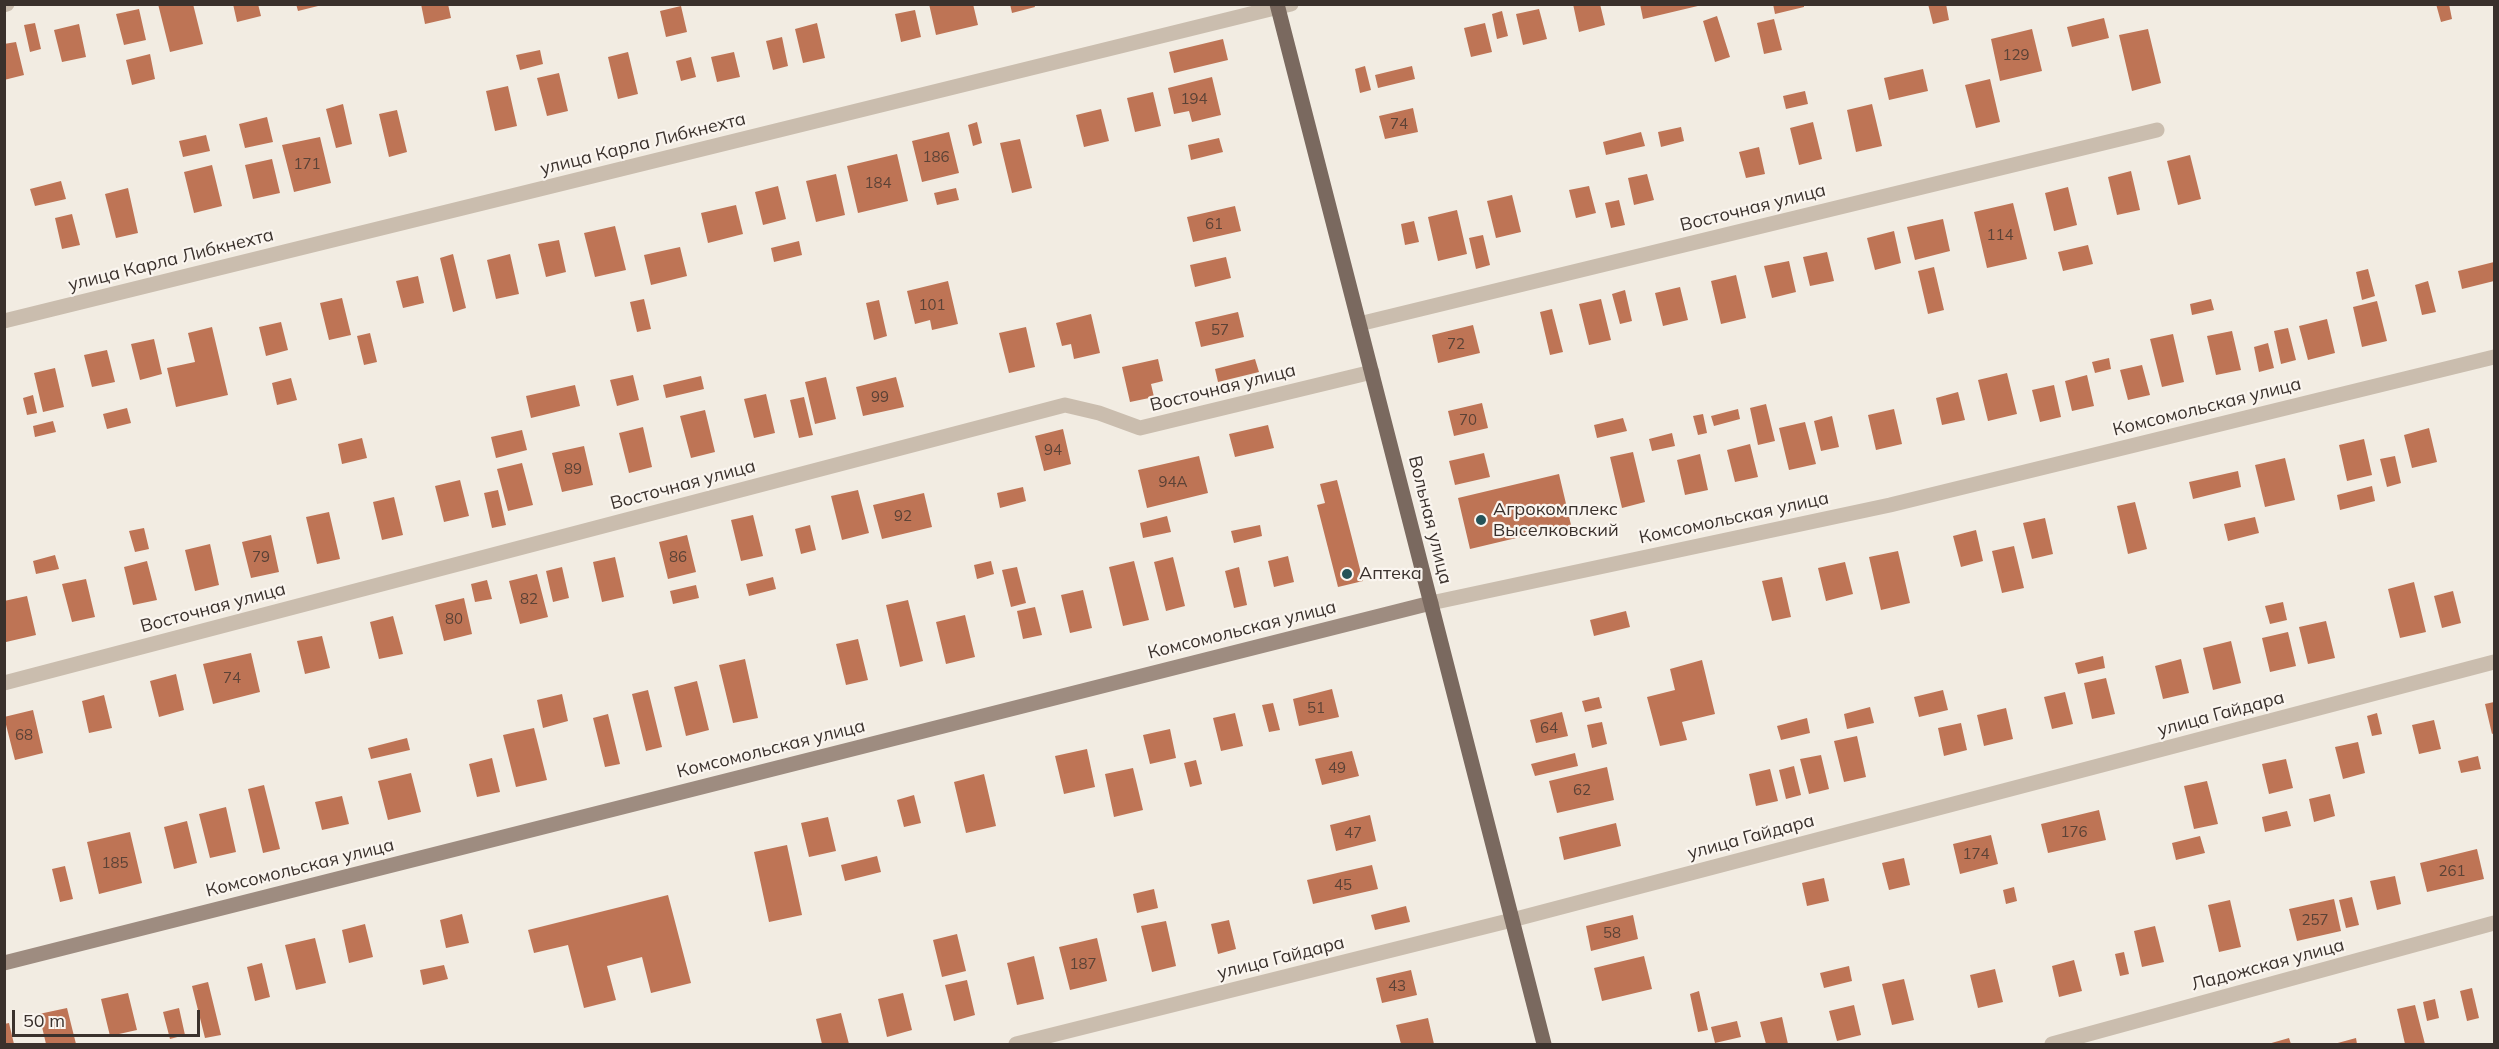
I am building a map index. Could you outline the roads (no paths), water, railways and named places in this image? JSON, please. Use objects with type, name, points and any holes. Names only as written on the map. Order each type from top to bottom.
[{"type":"main road","name":"Вольная улица","points":[[1282,6],[1359,324],[1544,1044]]},
{"type":"street","name":"улица Карла Либкнехта","points":[[4,321],[1282,6]]},
{"type":"street","name":"Восточная улица","points":[[1359,324],[2157,130]]},
{"type":"street","name":"Комсомольская улица","points":[[4,963],[1431,603],[1890,505],[2494,357]]},
{"type":"street","name":"Восточная улица","points":[[4,683],[1065,405],[1099,413],[1140,428],[1372,372]]},
{"type":"street","name":"улица Гайдара","points":[[1016,1044],[1512,920],[2494,662]]},
{"type":"street","name":"Ладожская улица","points":[[2052,1044],[2494,923]]},
{"type":"place","name":"Агрокомплекс Выселковский","points":[[1481,520]]},
{"type":"place","name":"Аптека","points":[[1347,574]]}]
